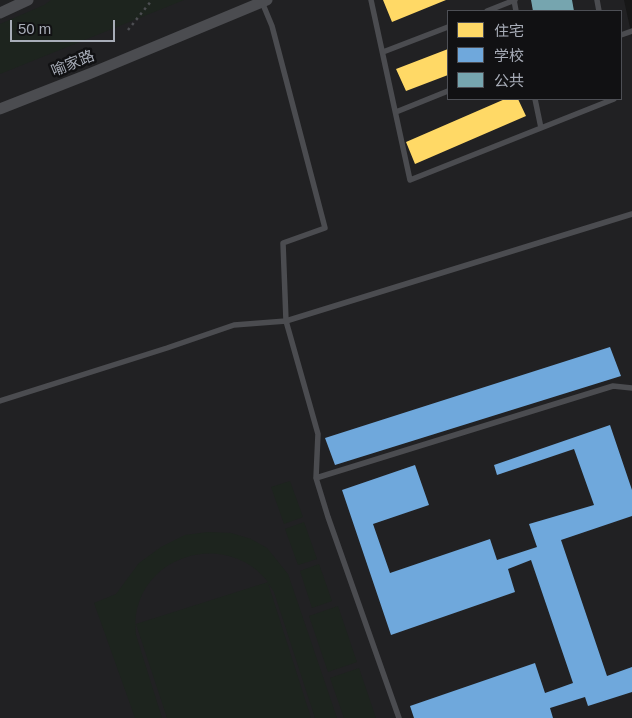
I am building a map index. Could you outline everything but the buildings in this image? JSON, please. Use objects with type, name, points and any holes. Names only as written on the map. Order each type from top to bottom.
[{"type":"street","points":[[0,13],[28,0]]},
{"type":"street","name":"喻家路","points":[[0,108],[89,74],[264,1]]},
{"type":"lane","points":[[372,0],[410,180],[611,100]]},
{"type":"lane","points":[[489,10],[514,0]]},
{"type":"lane","points":[[264,1],[325,228],[283,243],[286,321],[318,434],[316,478],[399,718]]},
{"type":"lane","points":[[383,52],[447,26]]},
{"type":"lane","points":[[396,112],[447,91]]},
{"type":"lane","points":[[535,100],[541,128]]},
{"type":"lane","points":[[0,401],[167,348],[234,324],[286,321],[632,214]]},
{"type":"lane","points":[[316,478],[613,386],[632,388]]},
{"type":"path","points":[[128,30],[152,0]]},
{"type":"shaded area","points":[[0,0],[624,0],[632,37],[632,718],[0,718]]},
{"type":"shaded area","points":[[51,0],[184,0],[0,74],[0,24],[44,5]]},
{"type":"shaded area","points":[[290,481],[303,517],[284,524],[271,487]]},
{"type":"shaded area","points":[[304,522],[317,559],[298,565],[285,529]]},
{"type":"shaded area","points":[[208,532],[231,533],[251,539],[267,548],[288,574],[337,718],[315,718],[274,592],[268,583],[311,718],[167,718],[136,624],[268,582],[252,567],[234,558],[214,554],[194,555],[175,561],[159,573],[145,589],[136,612],[135,622],[136,635],[162,718],[135,718],[94,603],[116,594],[139,563],[161,547],[185,535]]},
{"type":"shaded area","points":[[319,564],[332,601],[312,608],[300,571]]},
{"type":"shaded area","points":[[338,606],[357,662],[328,672],[309,616]]},
{"type":"shaded area","points":[[359,668],[376,718],[344,718],[330,678]]}]
